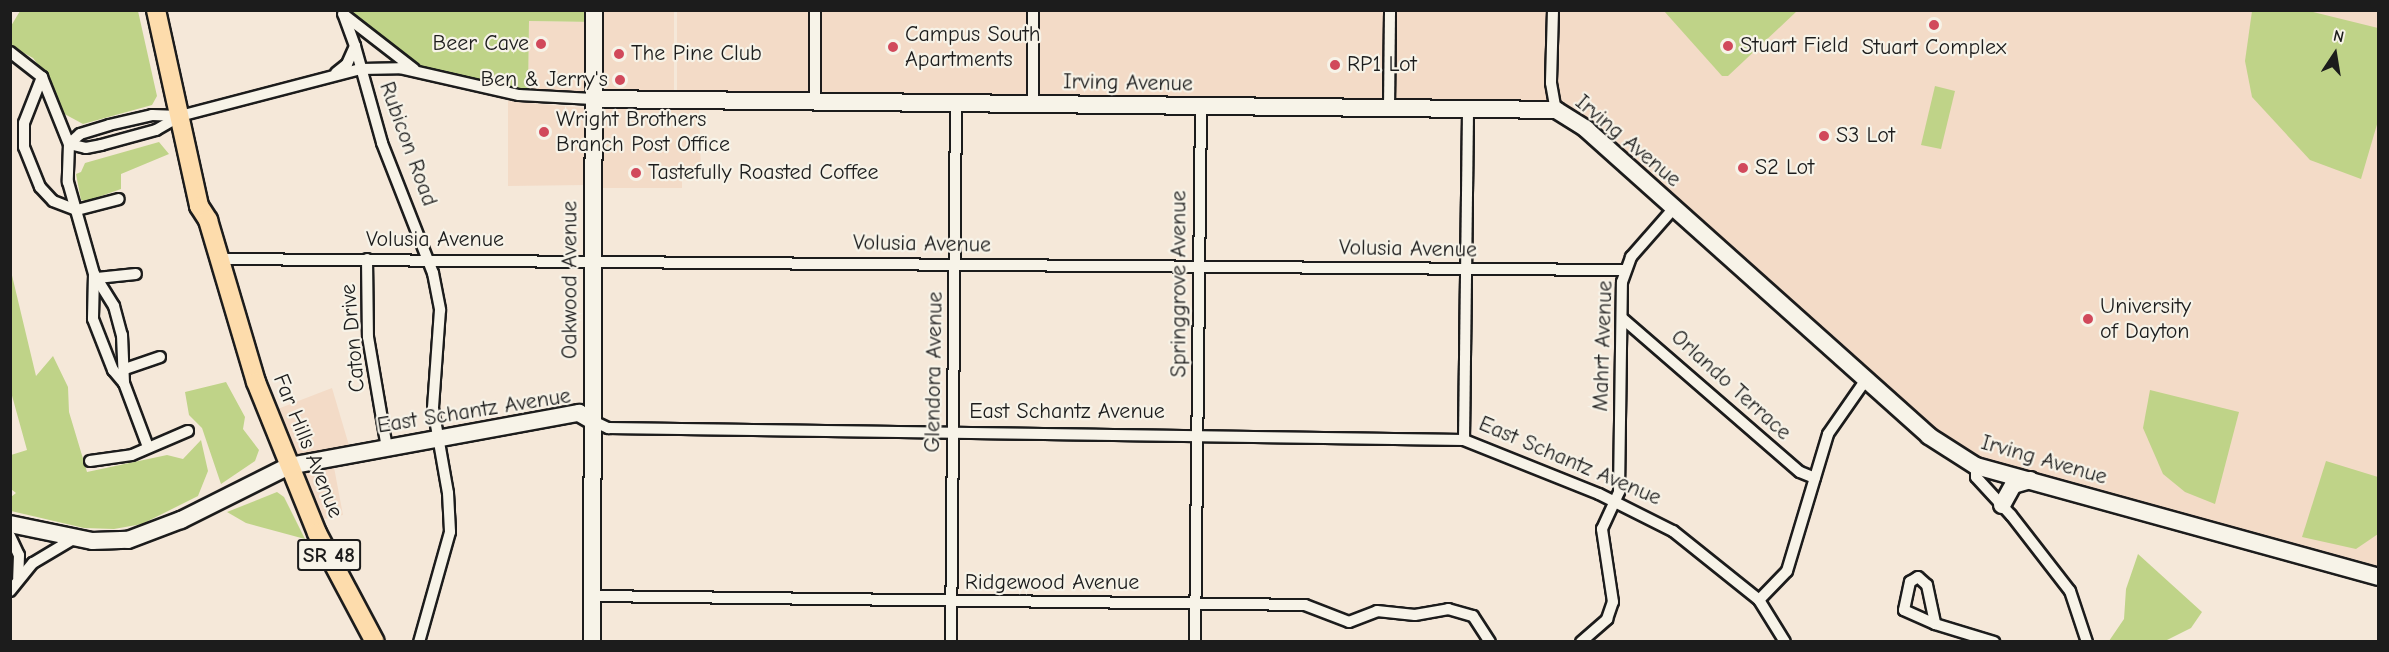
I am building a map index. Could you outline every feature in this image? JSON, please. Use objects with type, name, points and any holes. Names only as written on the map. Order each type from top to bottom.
[{"type":"main road","name":"Far Hills Avenue","points":[[156,10],[199,206],[208,220],[238,321],[238,330],[317,533],[375,642]]},
{"type":"main road","name":"Far Hills Avenue","points":[[199,206],[196,220],[206,260],[226,322],[238,330]]},
{"type":"street","name":"Oakwood Avenue","points":[[592,642],[594,10]]},
{"type":"street","points":[[815,10],[815,102]]},
{"type":"street","points":[[1033,10],[1033,105]]},
{"type":"street","points":[[1389,108],[1390,10]]},
{"type":"street","points":[[1553,10],[1551,83],[1556,110]]},
{"type":"street","name":"Rubicon Road","points":[[342,12],[362,69],[382,143],[428,259],[440,310],[433,396],[448,493],[450,532],[419,642]]},
{"type":"street","name":"Rubicon Road","points":[[342,12],[416,71]]},
{"type":"street","points":[[334,74],[348,64],[354,46]]},
{"type":"street","points":[[10,52],[42,77],[69,144],[68,182],[96,276],[114,306],[125,369],[124,383]]},
{"type":"street","points":[[69,144],[86,148],[101,145],[156,130],[180,116],[334,74],[362,69]]},
{"type":"street","name":"Rubicon Road","points":[[362,69],[416,71]]},
{"type":"street","points":[[416,71],[519,95],[593,99]]},
{"type":"street","points":[[42,77],[24,123],[24,147],[40,187],[54,201],[77,210],[119,199]]},
{"type":"street","name":"Irving Avenue","points":[[593,99],[1556,110],[1586,129],[1929,435],[1976,466],[2379,577]]},
{"type":"street","name":"Glendora Avenue","points":[[951,642],[956,104]]},
{"type":"street","name":"Springgrove Avenue","points":[[1195,642],[1201,106]]},
{"type":"street","points":[[1464,440],[1468,269],[1468,109]]},
{"type":"street","points":[[69,144],[80,134],[109,125],[152,115],[180,116]]},
{"type":"street","name":"Mahrt Avenue","points":[[1615,502],[1619,480],[1625,270],[1631,257],[1674,208]]},
{"type":"street","name":"Volusia Avenue","points":[[218,259],[592,260],[1625,270]]},
{"type":"street","name":"Caton Drive","points":[[367,259],[368,337],[387,448]]},
{"type":"street","points":[[96,276],[136,273]]},
{"type":"street","points":[[96,276],[93,319],[112,370],[124,383],[148,447]]},
{"type":"street","name":"Orlando Terrace","points":[[1622,318],[1786,460],[1815,478]]},
{"type":"street","points":[[125,369],[160,357]]},
{"type":"street","points":[[1759,600],[1787,571],[1831,428],[1866,381]]},
{"type":"street","name":"East Schantz Avenue","points":[[10,524],[75,538],[108,542],[141,537],[289,466],[579,413],[608,428],[1464,440],[1615,502],[1673,531],[1759,600],[1785,642]]},
{"type":"street","points":[[90,461],[113,460],[188,431]]},
{"type":"street","points":[[1976,466],[1976,477],[2002,505],[2070,591],[2087,642]]},
{"type":"street","points":[[2002,505],[2013,485],[2031,480]]},
{"type":"street","points":[[1581,642],[1607,618],[1613,602],[1602,529],[1615,502]]},
{"type":"street","points":[[10,536],[19,555],[13,586]]},
{"type":"street","points":[[13,586],[37,560],[75,538]]},
{"type":"street","name":"Ridgewood Avenue","points":[[592,597],[1305,604],[1348,622],[1377,611],[1415,615],[1459,610],[1473,616],[1490,642]]},
{"type":"street","points":[[1935,624],[1994,642]]},
{"type":"shaded area","name":"University of Dayton","points":[[677,10],[2378,11],[2378,577],[1976,466],[1566,113],[677,101]]},
{"type":"shaded area","points":[[600,11],[674,11],[674,94],[599,93]]},
{"type":"shaded area","points":[[529,21],[587,22],[587,92],[528,90]]},
{"type":"shaded area","points":[[508,101],[585,108],[586,185],[508,186]]},
{"type":"shaded area","points":[[699,106],[701,174],[682,174],[682,188],[598,188],[598,107]]},
{"type":"shaded area","points":[[332,388],[353,459],[333,462],[343,515],[324,519],[275,410]]},
{"type":"green space","points":[[594,10],[594,22],[529,21],[528,96],[416,71],[341,11]]},
{"type":"green space","points":[[20,11],[138,11],[157,96],[152,105],[83,124],[59,111],[53,85],[33,58],[11,46],[11,26]]},
{"type":"green space","name":"Stuart Field","points":[[1664,11],[1797,11],[1728,76],[1722,76]]},
{"type":"green space","points":[[2252,11],[2309,11],[2378,28],[2378,121],[2361,179],[2310,160],[2252,97],[2245,61]]},
{"type":"green space","points":[[1935,86],[1955,91],[1941,149],[1921,145]]},
{"type":"green space","points":[[159,142],[169,154],[121,174],[121,189],[87,201],[81,200],[76,174],[81,172],[85,163]]},
{"type":"green space","points":[[10,267],[36,376],[53,356],[68,387],[69,412],[87,472],[167,455],[183,459],[201,440],[208,471],[198,496],[142,524],[114,529],[84,528],[11,511],[11,497],[16,493],[11,489],[11,455],[27,450],[11,392]]},
{"type":"green space","points":[[226,382],[245,417],[243,429],[259,450],[255,461],[221,484],[202,428],[189,415],[185,392]]},
{"type":"green space","points":[[2150,390],[2239,412],[2215,504],[2185,492],[2163,474],[2143,428]]},
{"type":"green space","points":[[2326,461],[2378,477],[2378,534],[2356,549],[2302,537]]},
{"type":"green space","points":[[277,492],[284,497],[305,539],[246,523],[227,512]]},
{"type":"green space","points":[[2138,554],[2202,612],[2191,628],[2165,641],[2109,641],[2124,619],[2126,589]]},
{"type":"place","name":"Stuart Complex","points":[[1934,25]]},
{"type":"place","name":"Beer Cave","points":[[541,44]]},
{"type":"place","name":"Stuart Field","points":[[1728,46]]},
{"type":"place","name":"Campus South Apartments","points":[[893,47]]},
{"type":"place","name":"The Pine Club","points":[[619,54]]},
{"type":"place","name":"RP1 Lot","points":[[1335,65]]},
{"type":"place","name":"Ben & Jerry's","points":[[620,80]]},
{"type":"place","name":"Wright Brothers Branch Post Office","points":[[544,132]]},
{"type":"place","name":"S3 Lot","points":[[1824,136]]},
{"type":"place","name":"S2 Lot","points":[[1743,168]]},
{"type":"place","name":"Tastefully Roasted Coffee","points":[[636,173]]},
{"type":"place","name":"University of Dayton","points":[[2088,319]]}]
